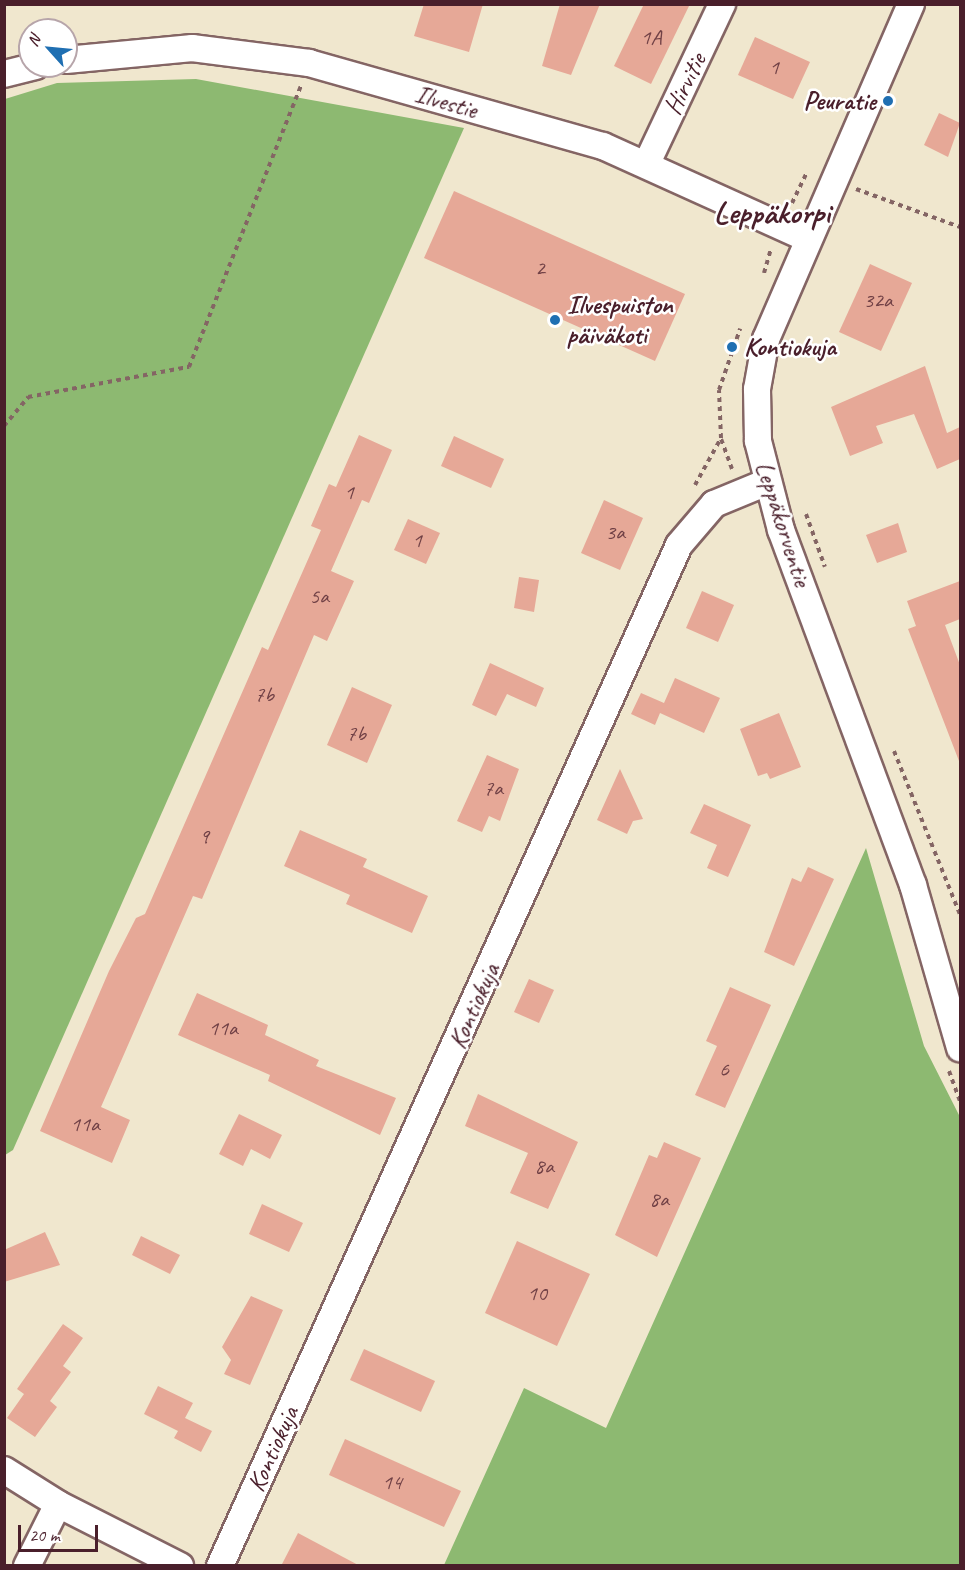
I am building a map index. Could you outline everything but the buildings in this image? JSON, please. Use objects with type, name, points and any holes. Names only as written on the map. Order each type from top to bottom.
[{"type":"street","name":"Hirvitie","points":[[647,163],[722,4]]},
{"type":"street","name":"Leppäkorventie","points":[[911,4],[846,189],[807,238],[766,339],[757,388],[765,483],[891,819],[953,1055]]},
{"type":"street","name":"Ilvestie","points":[[78,59],[192,48],[309,63],[647,163],[807,238]]},
{"type":"street","name":"Kontiokuja","points":[[220,1566],[680,545],[714,504],[765,483]]},
{"type":"street","points":[[4,1470],[58,1504],[180,1566]]},
{"type":"street","points":[[27,1566],[58,1504]]},
{"type":"path","points":[[4,426],[28,397],[189,367],[309,63]]},
{"type":"path","points":[[760,284],[782,226],[809,169],[846,189],[960,227]]},
{"type":"path","points":[[740,492],[721,438],[719,390],[741,326]]},
{"type":"path","points":[[804,508],[826,570]]},
{"type":"path","points":[[893,748],[960,914]]},
{"type":"path","points":[[953,1055],[960,1101]]},
{"type":"green space","points":[[196,79],[464,128],[13,1150],[5,1155],[5,99],[57,83]]},
{"type":"green space","points":[[866,848],[924,1046],[960,1117],[960,1565],[444,1565],[524,1388],[606,1428]]},
{"type":"place","name":"Peuratie","points":[[888,101]]},
{"type":"place","name":"Ilvespuiston päiväkoti","points":[[555,320]]},
{"type":"place","name":"Kontiokuja","points":[[732,347]]},
{"type":"district","name":"Leppäkorpi","points":[[772,213]]}]
